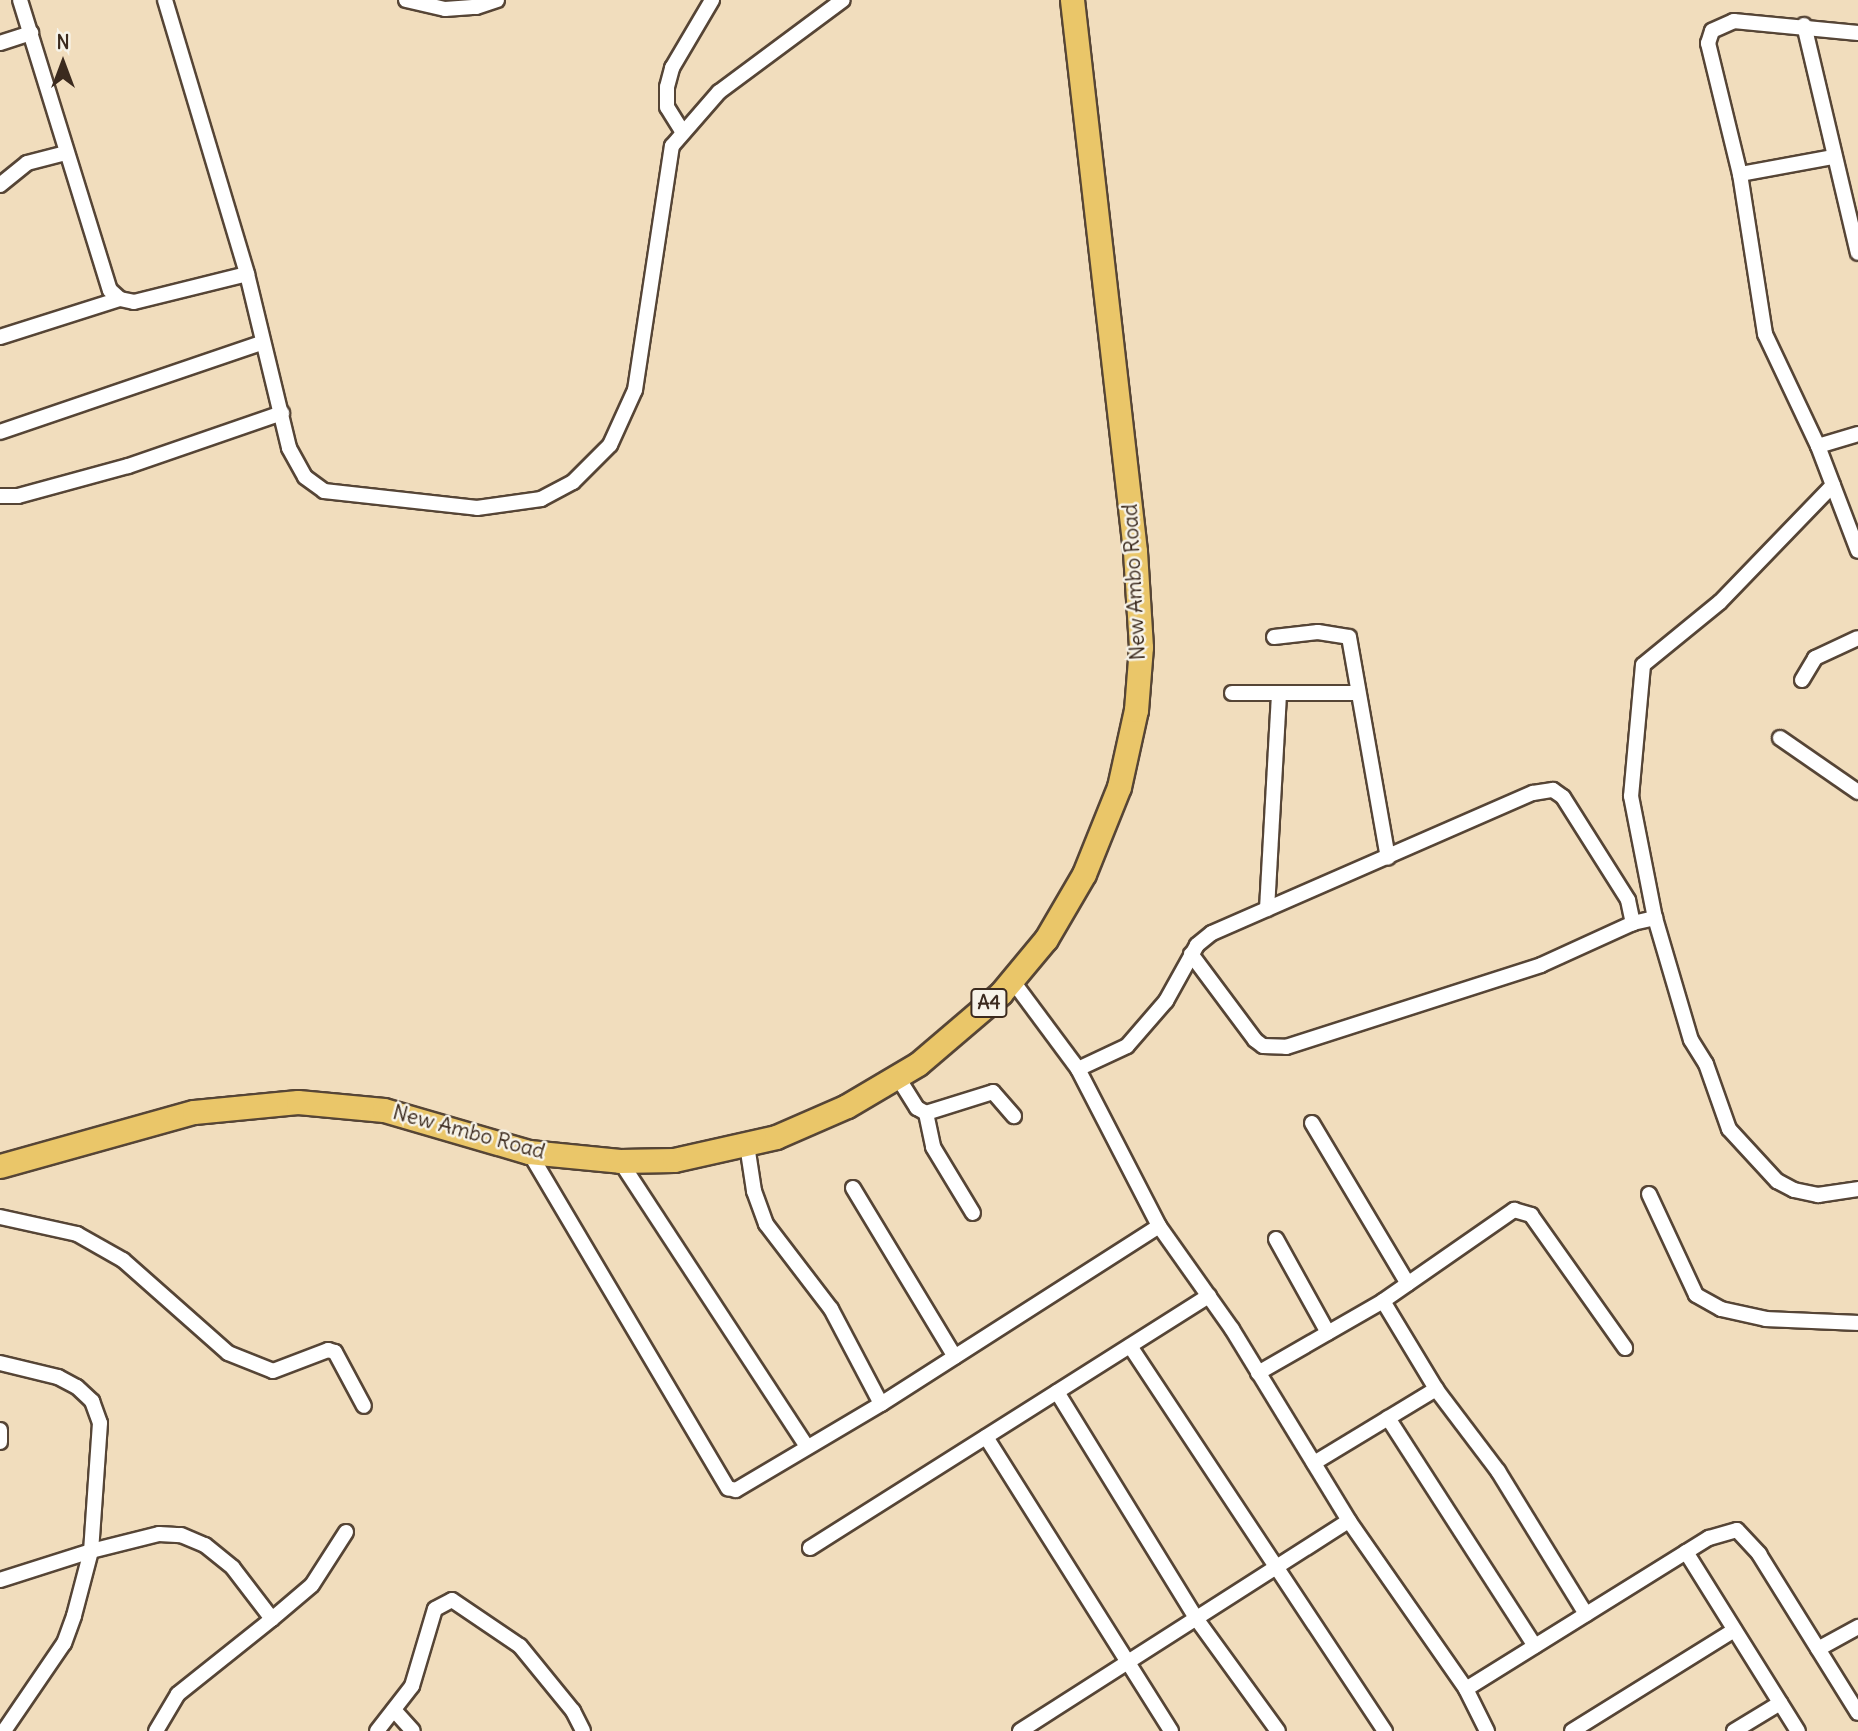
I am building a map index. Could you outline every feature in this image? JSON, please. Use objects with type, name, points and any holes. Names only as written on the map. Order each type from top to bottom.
[{"type":"main road","name":"New Ambo Road","points":[[0,1166],[194,1112],[298,1102],[384,1110],[529,1152],[620,1160],[674,1160],[747,1145],[847,1106],[918,1064],[1012,980],[1046,939],[1103,832],[1119,787],[1136,710],[1140,659],[1133,539],[1072,0]]},
{"type":"street","points":[[20,0],[102,274],[120,299]]},
{"type":"street","points":[[165,0],[247,274],[262,343],[296,464],[305,477],[324,491],[477,508],[541,499],[573,482],[610,445],[635,390],[665,175],[672,146],[682,131],[719,92],[843,0]]},
{"type":"street","points":[[406,0],[445,9],[476,7],[497,0]]},
{"type":"street","points":[[682,131],[667,107],[667,87],[672,68],[712,0]]},
{"type":"street","points":[[1858,33],[1804,25],[1734,20],[1712,31],[1708,43],[1740,174],[1765,334],[1818,446],[1858,551]]},
{"type":"street","points":[[1804,25],[1833,157],[1858,253]]},
{"type":"street","points":[[0,43],[30,33]]},
{"type":"street","points":[[0,185],[27,163],[66,153]]},
{"type":"street","points":[[1740,174],[1833,157]]},
{"type":"street","points":[[0,337],[120,299],[134,302],[247,274]]},
{"type":"street","points":[[0,432],[262,343]]},
{"type":"street","points":[[0,496],[18,496],[128,466],[282,413]]},
{"type":"street","points":[[1818,446],[1858,434]]},
{"type":"street","points":[[1833,485],[1720,602],[1643,665],[1631,796],[1655,918],[1691,1040],[1706,1064],[1729,1129],[1777,1181],[1794,1190],[1818,1195],[1858,1189]]},
{"type":"street","points":[[1274,637],[1346,634],[1388,858]]},
{"type":"street","points":[[1802,680],[1815,658],[1858,638]]},
{"type":"street","points":[[1232,693],[1279,696],[1357,693]]},
{"type":"street","points":[[1267,909],[1279,696]]},
{"type":"street","points":[[1780,738],[1858,792]]},
{"type":"street","points":[[1078,1069],[1134,1039],[1166,1001],[1191,954],[1212,933],[1533,793],[1553,790],[1563,797],[1628,900],[1633,923]]},
{"type":"street","points":[[1191,954],[1255,1040],[1263,1046],[1286,1047],[1541,965],[1633,923],[1655,918]]},
{"type":"street","points":[[1012,980],[1078,1069],[1159,1226],[1209,1296],[1349,1521],[1466,1689],[1488,1731]]},
{"type":"street","points":[[897,1076],[917,1108],[926,1113],[993,1092],[1014,1116]]},
{"type":"street","points":[[926,1113],[933,1147],[973,1213]]},
{"type":"street","points":[[1312,1123],[1408,1283]]},
{"type":"street","points":[[747,1145],[754,1191],[766,1224],[831,1309],[881,1404]]},
{"type":"street","points":[[529,1152],[728,1488],[747,1486],[806,1445],[881,1404],[1159,1226]]},
{"type":"street","points":[[620,1160],[806,1445]]},
{"type":"street","points":[[853,1188],[956,1357]]},
{"type":"street","points":[[1649,1194],[1696,1295],[1721,1309],[1766,1319],[1858,1323]]},
{"type":"street","points":[[1258,1373],[1383,1301],[1514,1210],[1522,1210],[1531,1215],[1625,1348]]},
{"type":"street","points":[[0,1217],[77,1234],[123,1260],[228,1353],[273,1371],[328,1350],[335,1352],[364,1406]]},
{"type":"street","points":[[1276,1238],[1328,1333]]},
{"type":"street","points":[[810,1548],[1209,1296]]},
{"type":"street","points":[[1383,1301],[1436,1389],[1498,1471],[1586,1614]]},
{"type":"street","points":[[1130,1346],[1385,1731]]},
{"type":"street","points":[[0,1363],[58,1377],[77,1387],[99,1412],[98,1495],[91,1551],[64,1643],[4,1731]]},
{"type":"street","points":[[1314,1463],[1436,1389]]},
{"type":"street","points":[[1057,1392],[1198,1621],[1278,1731]]},
{"type":"street","points":[[1388,1418],[1535,1646]]},
{"type":"street","points":[[0,1430],[0,1442]]},
{"type":"street","points":[[986,1437],[1171,1731]]},
{"type":"street","points":[[1020,1731],[1277,1571],[1349,1521]]},
{"type":"street","points":[[1466,1689],[1686,1552],[1726,1531],[1745,1533],[1858,1713]]},
{"type":"street","points":[[156,1731],[178,1694],[312,1585],[346,1532]]},
{"type":"street","points":[[0,1580],[91,1551],[159,1534],[181,1535],[205,1545],[233,1568],[272,1619]]},
{"type":"street","points":[[1686,1552],[1798,1731]]},
{"type":"street","points":[[377,1731],[412,1686],[435,1609],[452,1600],[520,1646],[573,1711],[583,1731]]},
{"type":"street","points":[[1818,1649],[1858,1627]]},
{"type":"street","points":[[1572,1731],[1734,1630]]},
{"type":"street","points":[[1734,1731],[1780,1703]]},
{"type":"street","points":[[394,1710],[413,1731]]}]
